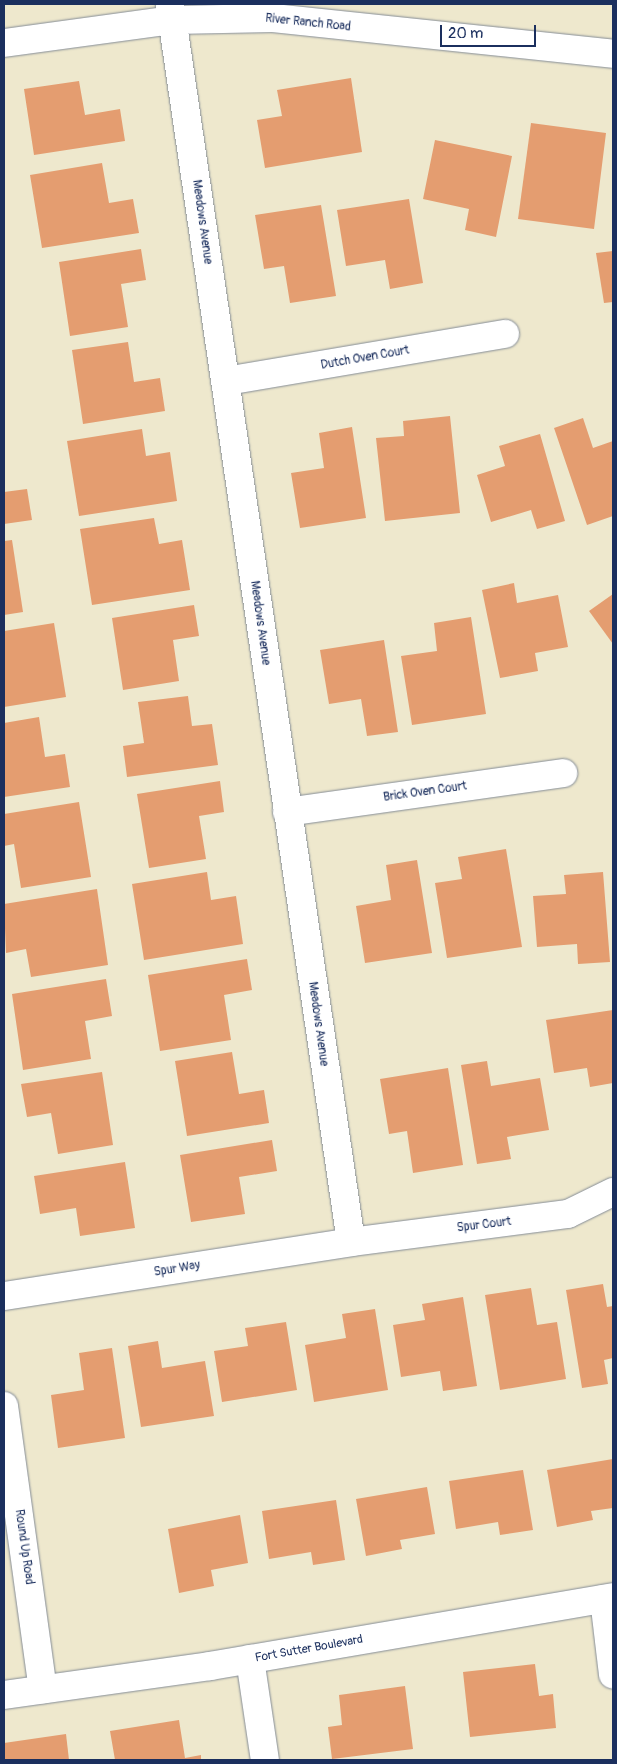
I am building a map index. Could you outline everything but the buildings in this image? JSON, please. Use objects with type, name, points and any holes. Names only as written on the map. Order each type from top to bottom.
[{"type":"street","name":"River Ranch Road","points":[[4,43],[172,12],[273,18],[613,54]]},
{"type":"street","name":"Meadows Avenue","points":[[172,12],[351,1242]]},
{"type":"street","name":"Dutch Oven Court","points":[[226,382],[505,334]]},
{"type":"street","name":"Brick Oven Court","points":[[288,812],[563,773]]},
{"type":"street","name":"Spur Court","points":[[351,1242],[568,1214],[613,1192]]},
{"type":"street","name":"Spur Way","points":[[4,1296],[351,1242]]},
{"type":"street","name":"Round Up Road","points":[[4,1406],[43,1688]]},
{"type":"street","name":"Fort Sutter Boulevard","points":[[4,1695],[250,1659],[609,1598]]},
{"type":"street","points":[[609,1598],[613,1674]]},
{"type":"street","points":[[250,1659],[265,1760]]}]
